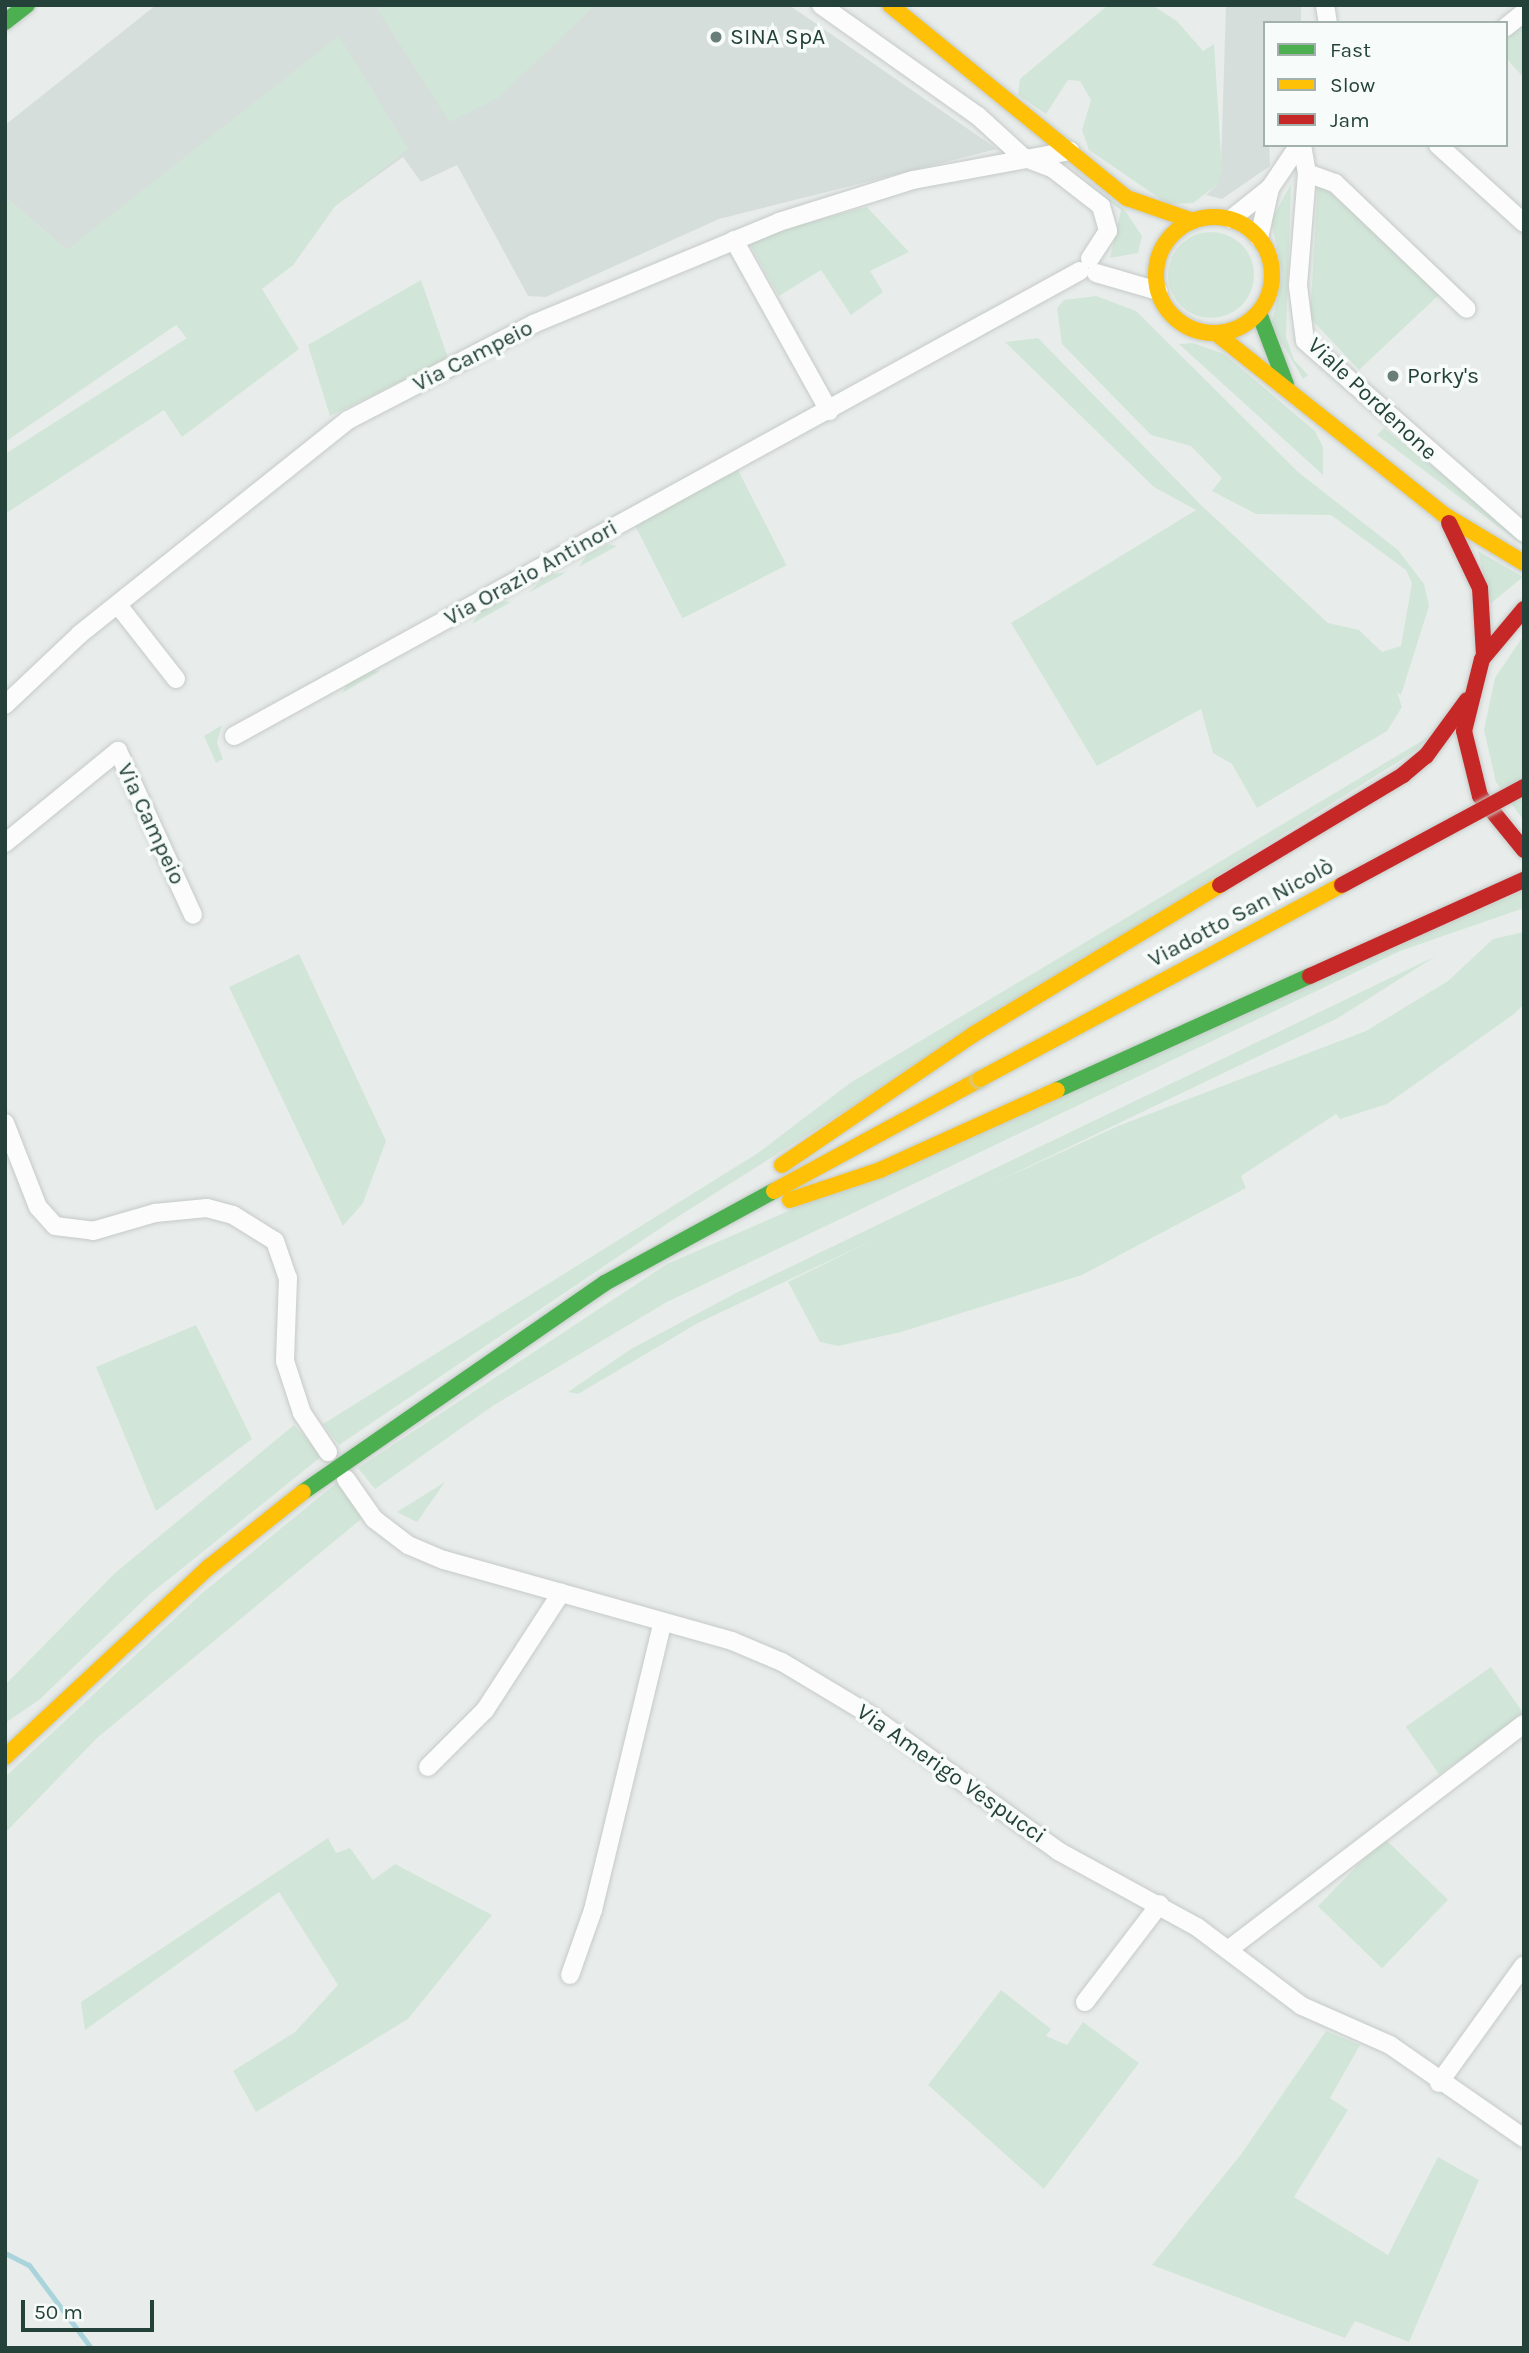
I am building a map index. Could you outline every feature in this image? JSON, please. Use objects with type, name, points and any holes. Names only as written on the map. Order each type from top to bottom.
[{"type":"main road","points":[[5,22],[27,5]]},
{"type":"main road","points":[[890,5],[1127,198],[1147,226],[1158,258],[1158,291]]},
{"type":"main road","points":[[1127,198],[1193,221],[1231,219],[1259,238],[1273,276],[1259,313],[1217,334]]},
{"type":"main road","points":[[1158,258],[1171,236],[1193,221]]},
{"type":"main road","name":"Viale Pordenone","points":[[1158,291],[1178,322],[1217,334],[1443,514],[1524,563]]},
{"type":"main road","name":"Viale Pordenone","points":[[1259,313],[1269,352],[1289,390]]},
{"type":"main road","name":"Viale Pordenone","points":[[1443,514],[1480,588],[1484,656]]},
{"type":"main road","name":"Viale Pordenone","points":[[1524,609],[1484,656],[1467,700],[1465,743],[1474,784],[1495,822],[1524,850]]},
{"type":"main road","points":[[696,1233],[721,1205],[962,1042],[1403,775],[1426,756],[1467,700]]},
{"type":"main road","name":"Viadotto San Nicolò","points":[[5,1757],[93,1669],[331,1469],[539,1325],[696,1233],[1524,787]]},
{"type":"main road","points":[[696,1233],[740,1224],[791,1199],[880,1170],[1524,880]]},
{"type":"street","points":[[821,5],[1031,156],[1052,168],[1106,212],[1107,237],[1089,268],[1158,291]]},
{"type":"street","points":[[1508,25],[1522,14]]},
{"type":"street","points":[[1031,156],[1046,148],[1045,131]]},
{"type":"street","points":[[1231,219],[1270,188],[1299,147]]},
{"type":"street","name":"Viale Pordenone","points":[[1300,147],[1307,173],[1298,286],[1305,341],[1524,533]]},
{"type":"street","points":[[1440,147],[1524,223]]},
{"type":"street","name":"Via Campeio","points":[[5,705],[118,605],[348,420],[533,324],[734,240],[838,201],[1031,156],[1070,151]]},
{"type":"street","points":[[1307,173],[1335,183],[1466,309]]},
{"type":"street","points":[[1259,238],[1270,188]]},
{"type":"street","points":[[734,240],[829,411]]},
{"type":"street","name":"Via Orazio Antinori","points":[[234,736],[1089,268]]},
{"type":"street","points":[[118,605],[176,679]]},
{"type":"street","name":"Via Campeio","points":[[5,843],[118,751],[193,915]]},
{"type":"street","points":[[5,1123],[38,1207],[55,1226],[73,1233],[155,1213],[206,1208],[233,1215],[275,1241],[288,1278],[285,1361],[302,1413],[328,1452]]},
{"type":"street","name":"Via Amerigo Vespucci","points":[[346,1479],[374,1519],[408,1545],[782,1662],[867,1713],[1058,1851],[1160,1904],[1228,1950],[1302,2006],[1374,2036],[1439,2083],[1524,2138]]},
{"type":"street","points":[[428,1767],[485,1710],[561,1593]]},
{"type":"street","points":[[570,1975],[593,1910],[662,1624]]},
{"type":"street","points":[[1228,1950],[1524,1724]]},
{"type":"street","points":[[1085,2002],[1160,1904]]},
{"type":"street","points":[[1439,2083],[1524,1965]]},
{"type":"shaded area","points":[[156,5],[789,5],[997,149],[719,219],[546,297],[528,296],[457,165],[421,182],[403,157],[335,206],[293,265],[187,338],[177,325],[103,281],[5,197],[5,125]]},
{"type":"shaded area","points":[[1226,5],[1301,5],[1301,21],[1263,21],[1263,147],[1269,147],[1270,166],[1222,199],[1206,195],[1217,185],[1221,164]]},
{"type":"green space","points":[[384,5],[595,5],[498,98],[450,122],[378,10]]},
{"type":"green space","points":[[1108,5],[1152,5],[1177,21],[1203,51],[1214,44],[1222,170],[1217,185],[1193,203],[1168,204],[1089,150],[1082,130],[1091,100],[1080,81],[1068,80],[1046,114],[1018,95],[1020,79]]},
{"type":"green space","points":[[1524,24],[1524,78],[1508,60],[1508,37]]},
{"type":"green space","points":[[339,36],[408,149],[335,206],[293,265],[262,289],[299,349],[182,437],[164,410],[5,514],[5,454],[187,338],[176,325],[5,442],[5,197],[67,250]]},
{"type":"green space","points":[[1062,165],[1124,209],[1142,236],[1138,253],[1110,258],[1121,210]]},
{"type":"green space","points":[[1318,182],[1442,292],[1359,370],[1310,318]]},
{"type":"green space","points":[[1291,184],[1286,337],[1294,360],[1308,375],[1303,379],[1271,325],[1283,275],[1271,221]]},
{"type":"green space","points":[[867,207],[909,252],[870,271],[883,292],[851,315],[821,270],[779,296],[747,239]]},
{"type":"green space","points":[[1211,232],[1228,235],[1242,244],[1251,258],[1254,275],[1251,292],[1242,306],[1228,315],[1211,318],[1194,315],[1180,306],[1171,292],[1168,275],[1171,258],[1180,244],[1194,235]]},
{"type":"green space","points":[[421,280],[448,358],[330,416],[308,345]]},
{"type":"green space","points":[[1096,296],[1136,311],[1298,472],[1398,550],[1424,584],[1429,606],[1401,695],[1397,692],[1402,707],[1387,731],[1257,808],[1232,764],[1213,753],[1201,709],[1097,766],[1011,623],[1196,510],[1154,487],[1005,342],[1038,338],[1201,505],[1328,623],[1359,630],[1382,652],[1401,646],[1412,583],[1406,570],[1331,515],[1256,514],[1212,491],[1222,478],[1191,446],[1151,435],[1062,344],[1057,308],[1064,300]]},
{"type":"green space","points":[[1193,343],[1224,354],[1315,431],[1323,447],[1323,475],[1179,344]]},
{"type":"green space","points":[[1384,428],[1524,540],[1524,546],[1377,435]]},
{"type":"green space","points":[[738,470],[787,565],[682,618],[634,523]]},
{"type":"green space","points":[[608,544],[617,546],[579,567],[587,554]]},
{"type":"green space","points":[[1478,551],[1523,577],[1490,604]]},
{"type":"green space","points":[[567,572],[528,593],[547,575]]},
{"type":"green space","points":[[502,601],[511,602],[472,624],[481,611]]},
{"type":"green space","points":[[1524,635],[1524,821],[1496,782],[1484,730],[1495,678]]},
{"type":"green space","points":[[371,670],[380,671],[342,693],[350,680]]},
{"type":"green space","points":[[222,725],[217,743],[223,759],[216,763],[204,736]]},
{"type":"green space","points":[[1430,736],[1415,751],[668,1223],[339,1445],[323,1424],[758,1153],[850,1083]]},
{"type":"green space","points":[[1524,890],[1524,908],[1400,951],[667,1302],[494,1405],[375,1489],[358,1468],[667,1264]]},
{"type":"green space","points":[[1524,932],[1524,1004],[1514,1014],[1387,1104],[1340,1119],[1336,1114],[1241,1176],[1246,1188],[1082,1275],[901,1332],[838,1346],[820,1342],[788,1282],[877,1238],[698,1323],[578,1394],[568,1392],[631,1349],[736,1293],[1436,956],[1338,1018],[990,1185],[1118,1126],[1366,1031],[1448,981],[1493,939]]},
{"type":"green space","points":[[299,954],[386,1141],[363,1203],[343,1226],[229,987]]},
{"type":"green space","points":[[196,1325],[252,1439],[156,1511],[96,1367]]},
{"type":"green space","points":[[294,1425],[322,1456],[149,1595],[39,1700],[5,1723],[5,1685],[115,1573]]},
{"type":"green space","points":[[340,1480],[366,1515],[97,1738],[5,1833],[5,1777],[201,1594]]},
{"type":"green space","points":[[445,1482],[417,1522],[397,1512]]},
{"type":"green space","points":[[1491,1667],[1524,1715],[1439,1774],[1406,1727]]},
{"type":"green space","points":[[328,1838],[336,1853],[350,1848],[373,1880],[395,1864],[492,1915],[408,2019],[256,2112],[233,2071],[295,2032],[338,1985],[279,1892],[85,2030],[81,2002]]},
{"type":"green space","points":[[1384,1838],[1448,1900],[1382,1968],[1318,1906]]},
{"type":"green space","points":[[1001,1990],[1051,2029],[1046,2036],[1067,2045],[1083,2022],[1139,2063],[1044,2189],[928,2085]]},
{"type":"green space","points":[[1326,2031],[1360,2045],[1330,2098],[1348,2110],[1294,2197],[1388,2255],[1438,2157],[1479,2180],[1409,2342],[1355,2321],[1345,2338],[1152,2265],[1242,2153]]},
{"type":"waterway","points":[[5,2253],[29,2265],[91,2348]]},
{"type":"traffic: fast","points":[[5,22],[27,5]]},
{"type":"traffic: fast","points":[[1259,313],[1286,384]]},
{"type":"traffic: fast","points":[[1057,1090],[1310,976]]},
{"type":"traffic: fast","points":[[303,1492],[605,1283],[774,1191]]},
{"type":"traffic: slow","points":[[890,5],[1127,198],[1193,221]]},
{"type":"traffic: slow","points":[[1214,217],[1236,221],[1255,234],[1268,253],[1272,275],[1268,297],[1255,316],[1236,329],[1214,333],[1192,329],[1173,316],[1160,297],[1156,275],[1160,253],[1173,234],[1192,221],[1214,217]]},
{"type":"traffic: slow","points":[[1217,334],[1443,514],[1524,563]]},
{"type":"traffic: slow","points":[[782,1165],[974,1034],[1220,885]]},
{"type":"traffic: slow","points":[[980,1079],[1342,885]]},
{"type":"traffic: slow","points":[[774,1191],[980,1079]]},
{"type":"traffic: slow","points":[[790,1200],[880,1170],[1057,1090]]},
{"type":"traffic: slow","points":[[5,1757],[209,1567],[303,1492]]},
{"type":"traffic: jam","points":[[1449,523],[1480,588],[1484,656]]},
{"type":"traffic: jam","points":[[1524,609],[1482,659],[1464,731],[1480,796],[1524,850]]},
{"type":"traffic: jam","points":[[1220,885],[1403,775],[1426,756],[1467,700]]},
{"type":"traffic: jam","points":[[1342,885],[1524,787]]},
{"type":"traffic: jam","points":[[1310,976],[1524,880]]},
{"type":"place","name":"SINA SpA","points":[[716,37]]},
{"type":"place","name":"Porky's","points":[[1393,376]]}]
